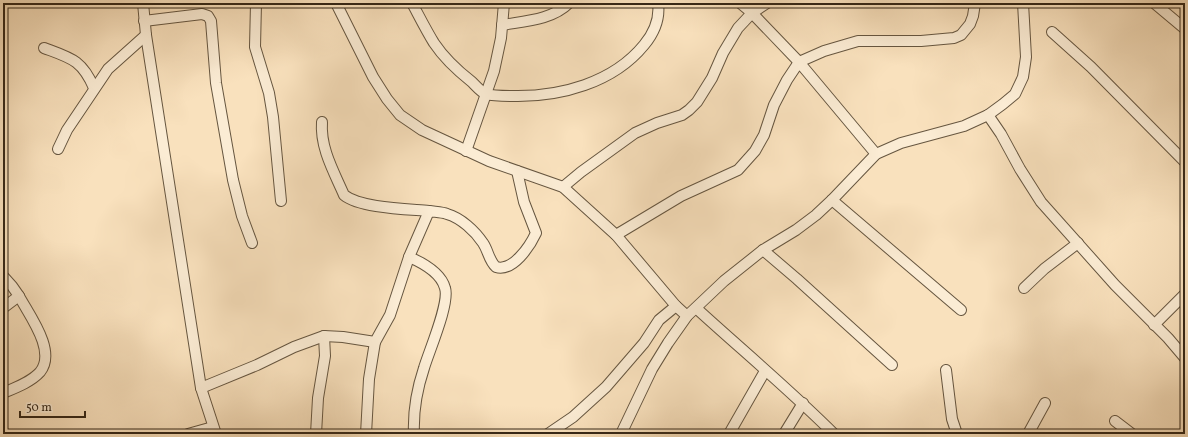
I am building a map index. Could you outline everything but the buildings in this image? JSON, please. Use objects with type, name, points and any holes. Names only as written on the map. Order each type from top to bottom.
[{"type":"street","points":[[143,3],[146,35],[201,388],[214,431],[188,434]]},
{"type":"street","points":[[256,3],[255,47],[269,93],[273,117],[281,201]]},
{"type":"street","points":[[336,3],[373,77],[386,99],[400,115],[422,130],[489,161],[563,187],[616,235],[676,306],[687,316]]},
{"type":"street","points":[[412,3],[435,44],[457,70],[485,94],[533,96],[572,89],[610,74],[637,54],[648,40],[656,25],[659,12],[658,3]]},
{"type":"street","points":[[466,150],[494,71],[502,25],[504,3]]},
{"type":"street","points":[[502,25],[545,17],[557,12],[569,3]]},
{"type":"street","points":[[740,3],[752,13],[799,62],[876,154]]},
{"type":"street","points":[[563,187],[581,172],[635,133],[657,123],[682,115],[689,110],[697,102],[708,84],[723,53],[738,28],[752,13],[767,3]]},
{"type":"street","points":[[616,235],[681,196],[738,170],[755,152],[764,135],[774,105],[787,80],[799,62],[824,51],[858,41],[921,41],[954,38],[961,35],[970,24],[975,3]]},
{"type":"street","points":[[621,434],[652,369],[687,316],[724,281],[763,250],[796,230],[832,200],[876,154],[901,143],[964,126],[988,115],[1011,98],[1020,85],[1023,77],[1026,57],[1023,3]]},
{"type":"street","points":[[1154,3],[1185,29]]},
{"type":"street","points":[[144,21],[197,14],[204,14],[210,19],[213,33],[216,82],[233,180],[242,216],[252,243]]},
{"type":"street","points":[[1052,32],[1091,67],[1185,162]]},
{"type":"street","points":[[58,149],[94,88],[108,69],[146,35]]},
{"type":"street","points":[[44,48],[71,58],[79,64],[86,72],[94,88]]},
{"type":"street","points":[[988,115],[1001,134],[1020,169],[1041,202],[1115,285],[1185,358]]},
{"type":"street","points":[[322,122],[322,132],[328,157],[344,195],[349,199],[360,203],[447,213],[460,220],[474,232],[483,243],[494,265],[498,268],[505,267],[524,253],[536,233],[524,202],[517,171]]},
{"type":"street","points":[[832,200],[961,310]]},
{"type":"street","points":[[366,434],[369,378],[375,342],[390,315],[409,257],[429,211]]},
{"type":"street","points":[[1024,288],[1044,269],[1078,243]]},
{"type":"street","points":[[763,250],[892,365]]},
{"type":"street","points":[[409,257],[422,263],[434,272],[442,281],[446,292],[437,331],[424,368],[415,404],[413,420],[414,434]]},
{"type":"street","points":[[3,276],[19,296],[42,337],[45,346],[44,365],[40,371],[25,383],[3,393]]},
{"type":"street","points":[[1154,325],[1185,294]]},
{"type":"street","points":[[3,308],[19,296]]},
{"type":"street","points":[[548,434],[573,417],[606,387],[644,343],[658,320],[676,306]]},
{"type":"street","points":[[696,308],[803,403],[834,434]]},
{"type":"street","points":[[201,388],[257,365],[294,347],[324,336],[343,337],[375,342]]},
{"type":"street","points":[[316,434],[318,398],[324,362],[324,336]]},
{"type":"street","points":[[946,370],[952,420],[957,434]]},
{"type":"street","points":[[729,434],[766,371]]},
{"type":"street","points":[[784,434],[803,403]]},
{"type":"street","points":[[1028,434],[1045,404]]},
{"type":"street","points":[[1115,421],[1132,434]]}]
